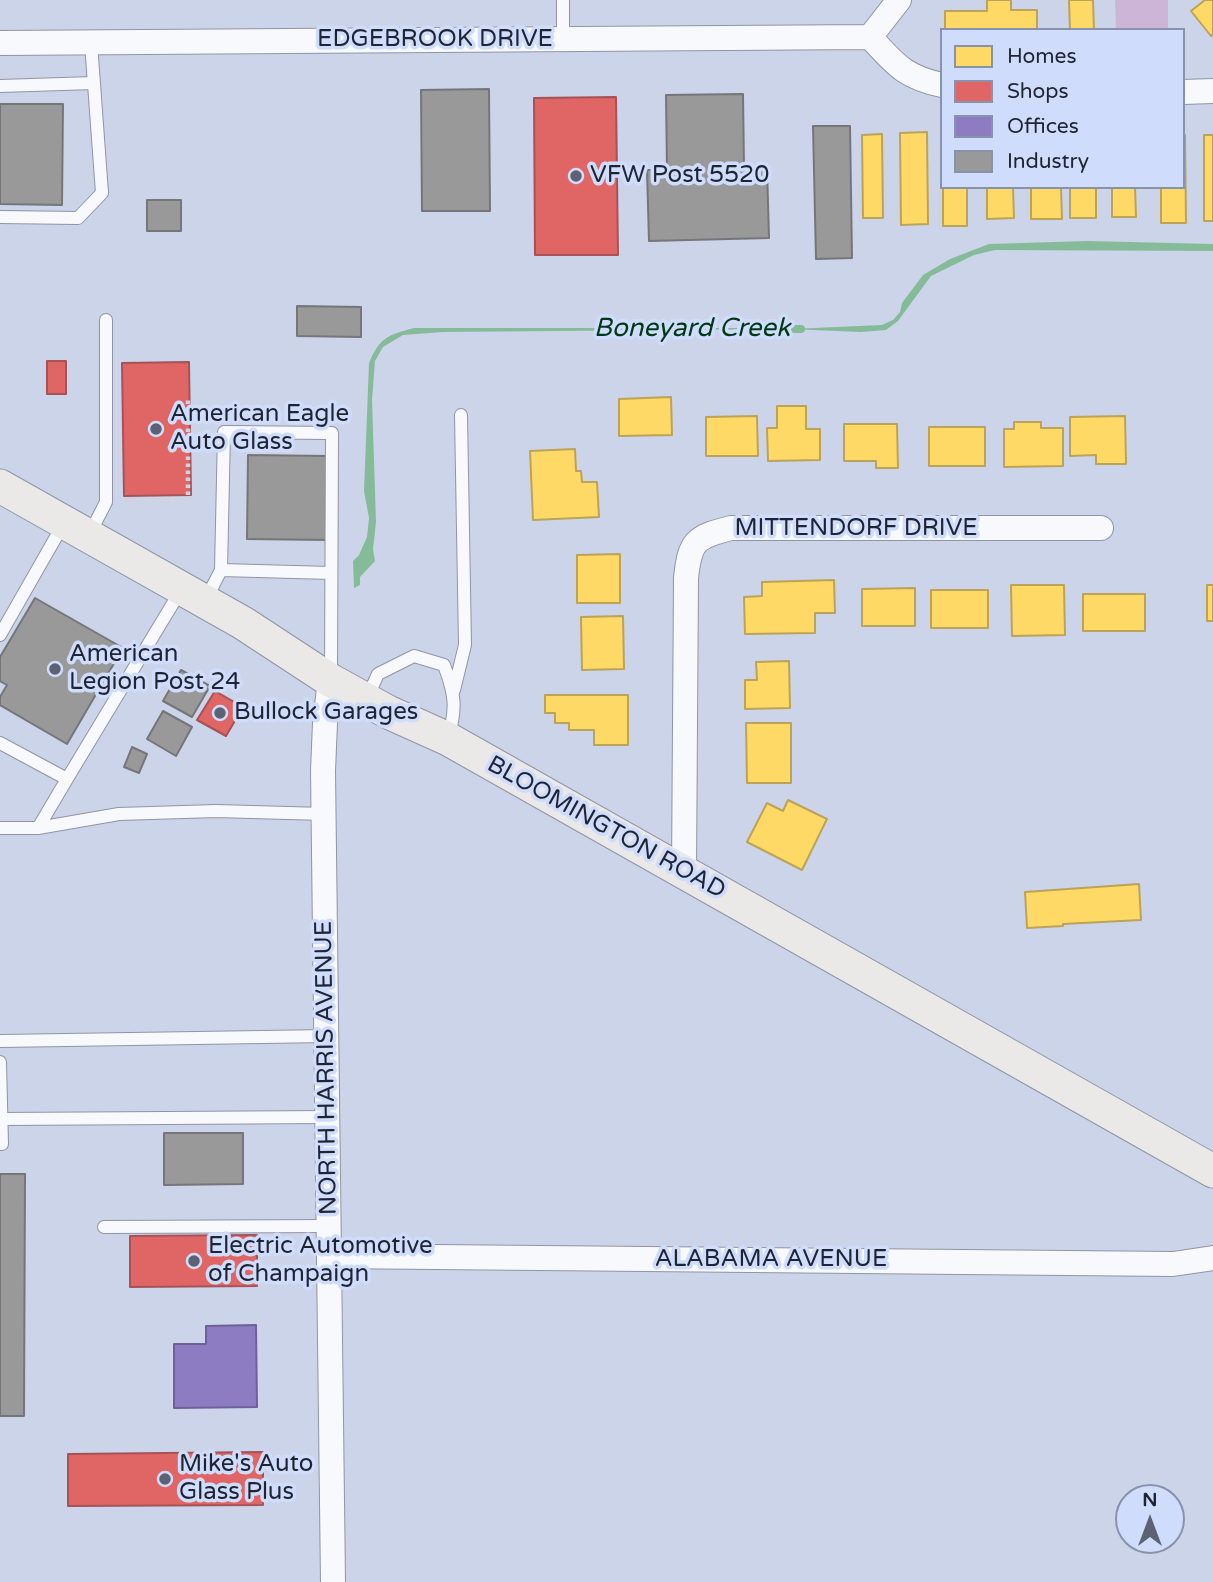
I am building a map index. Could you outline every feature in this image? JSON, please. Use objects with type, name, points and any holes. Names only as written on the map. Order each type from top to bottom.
[{"type":"main road","name":"BLOOMINGTON ROAD","points":[[0,486],[194,594],[366,700],[448,739],[1213,1171]]},
{"type":"street","points":[[899,0],[870,37],[899,68],[917,80],[940,85]]},
{"type":"street","name":"EDGEBROOK DRIVE","points":[[0,43],[870,37]]},
{"type":"street","points":[[1185,92],[1213,91]]},
{"type":"street","name":"MITTENDORF DRIVE","points":[[684,872],[685,578],[688,553],[695,541],[705,534],[731,528],[1101,528]]},
{"type":"street","name":"NORTH HARRIS AVENUE","points":[[331,680],[325,723],[324,814],[333,1582]]},
{"type":"street","name":"ALABAMA AVENUE","points":[[329,1256],[1173,1264],[1213,1258]]},
{"type":"lane","points":[[563,0],[563,40]]},
{"type":"lane","points":[[0,217],[78,218],[102,193],[91,43]]},
{"type":"lane","points":[[0,86],[94,83]]},
{"type":"lane","points":[[0,635],[33,580],[77,529],[106,502],[106,320]]},
{"type":"lane","points":[[448,739],[454,717],[454,690],[465,645],[461,415]]},
{"type":"lane","points":[[221,570],[224,432],[332,433],[331,680]]},
{"type":"lane","points":[[38,828],[147,646],[194,594],[221,570],[331,573]]},
{"type":"lane","points":[[366,700],[378,674],[414,656],[444,665],[454,690]]},
{"type":"lane","points":[[0,743],[67,779]]},
{"type":"lane","points":[[0,828],[38,828],[119,814],[216,811],[324,814]]},
{"type":"lane","points":[[0,1041],[328,1036]]},
{"type":"lane","points":[[0,1062],[0,1144]]},
{"type":"lane","points":[[2,1119],[329,1117]]},
{"type":"lane","points":[[104,1227],[329,1226]]},
{"type":"path","points":[[106,502],[188,502],[187,399]]},
{"type":"shaded area","points":[[1115,0],[1168,0],[1168,28],[1116,28]]},
{"type":"water","points":[[1088,241],[1213,244],[1213,251],[995,250],[974,255],[931,276],[898,321],[886,330],[443,332],[403,335],[383,347],[375,361],[372,400],[375,561],[360,577],[360,585],[354,588],[353,561],[359,555],[367,537],[369,518],[364,491],[369,363],[381,342],[391,335],[414,328],[747,328],[768,323],[790,329],[882,325],[893,320],[900,312],[902,303],[923,275],[950,259],[989,244]]},
{"type":"building: Homes","points":[[987,0],[1011,0],[1011,10],[1037,10],[1037,28],[945,28],[945,11],[987,11]]},
{"type":"building: Homes","points":[[1069,0],[1093,0],[1094,28],[1070,28]]},
{"type":"building: Homes","points":[[1205,0],[1213,0],[1211,36],[1191,11]]},
{"type":"building: Homes","points":[[927,132],[928,224],[901,225],[900,133]]},
{"type":"building: Homes","points":[[882,134],[883,218],[863,218],[862,135]]},
{"type":"building: Homes","points":[[1185,135],[1186,223],[1161,223],[1161,189],[1185,189]]},
{"type":"building: Homes","points":[[1204,135],[1213,135],[1213,221],[1204,221]]},
{"type":"building: Homes","points":[[943,189],[967,189],[967,226],[943,226]]},
{"type":"building: Homes","points":[[987,189],[1013,189],[1014,218],[987,219]]},
{"type":"building: Homes","points":[[1031,189],[1061,189],[1062,219],[1031,219]]},
{"type":"building: Homes","points":[[1070,189],[1096,189],[1096,218],[1070,218]]},
{"type":"building: Homes","points":[[1112,189],[1135,189],[1136,217],[1112,217]]},
{"type":"building: Homes","points":[[671,397],[672,435],[619,436],[619,399]]},
{"type":"building: Homes","points":[[777,406],[806,406],[806,429],[820,429],[820,460],[768,461],[767,428],[777,428]]},
{"type":"building: Homes","points":[[757,416],[758,456],[706,456],[706,417]]},
{"type":"building: Homes","points":[[1125,416],[1126,464],[1096,464],[1096,455],[1070,456],[1070,417]]},
{"type":"building: Homes","points":[[1014,422],[1041,422],[1041,428],[1063,428],[1063,466],[1004,467],[1004,429],[1014,429]]},
{"type":"building: Homes","points":[[844,424],[897,424],[898,468],[876,468],[876,461],[844,461]]},
{"type":"building: Homes","points":[[929,427],[985,427],[985,466],[929,466]]},
{"type":"building: Homes","points":[[575,449],[576,471],[581,471],[582,482],[597,482],[599,517],[533,520],[530,451]]},
{"type":"building: Homes","points":[[620,554],[620,603],[577,603],[577,555]]},
{"type":"building: Homes","points":[[834,580],[835,613],[815,613],[815,633],[745,634],[744,597],[762,596],[762,582]]},
{"type":"building: Homes","points":[[1011,585],[1064,585],[1065,635],[1012,636]]},
{"type":"building: Homes","points":[[1207,585],[1213,585],[1213,621],[1207,621]]},
{"type":"building: Homes","points":[[915,588],[915,626],[862,626],[862,589]]},
{"type":"building: Homes","points":[[931,590],[988,590],[988,628],[931,628]]},
{"type":"building: Homes","points":[[1083,594],[1145,594],[1145,631],[1083,631]]},
{"type":"building: Homes","points":[[623,616],[624,669],[582,670],[581,617]]},
{"type":"building: Homes","points":[[789,661],[790,708],[745,709],[745,680],[757,680],[756,662]]},
{"type":"building: Homes","points":[[545,695],[628,695],[628,745],[594,745],[594,730],[569,730],[569,723],[555,723],[555,713],[545,713]]},
{"type":"building: Homes","points":[[746,723],[791,723],[791,783],[747,783]]},
{"type":"building: Homes","points":[[788,800],[827,819],[802,870],[747,842],[767,803],[783,811]]},
{"type":"building: Homes","points":[[1139,884],[1141,920],[1027,928],[1025,892]]},
{"type":"building: Shops","name":"VFW Post 5520","points":[[616,97],[618,255],[535,255],[534,98]]},
{"type":"building: Shops","points":[[47,361],[66,361],[66,394],[47,394]]},
{"type":"building: Shops","name":"American Eagle Auto Glass","points":[[189,362],[191,495],[124,496],[122,363]]},
{"type":"building: Shops","name":"Bullock Garages","points":[[215,691],[243,707],[226,736],[197,720]]},
{"type":"building: Shops","name":"Electric Automotive of Champaign","points":[[257,1235],[257,1286],[130,1287],[130,1236]]},
{"type":"building: Shops","name":"Mike's Auto Glass Plus","points":[[263,1452],[263,1505],[68,1506],[68,1454]]},
{"type":"building: Offices","points":[[256,1325],[257,1407],[174,1408],[174,1344],[206,1344],[206,1326]]},
{"type":"building: Industry","points":[[489,89],[490,211],[422,211],[421,90]]},
{"type":"building: Industry","points":[[743,94],[744,168],[767,167],[769,238],[649,241],[647,170],[667,170],[666,95]]},
{"type":"building: Industry","points":[[0,104],[63,104],[62,205],[0,204]]},
{"type":"building: Industry","points":[[813,126],[850,126],[852,258],[816,259]]},
{"type":"building: Industry","points":[[147,200],[181,200],[181,231],[147,231]]},
{"type":"building: Industry","points":[[297,306],[361,307],[361,337],[297,336]]},
{"type":"building: Industry","points":[[248,455],[330,456],[329,540],[247,539]]},
{"type":"building: Industry","name":"American Legion Post 24","points":[[35,598],[123,648],[67,744],[0,705],[0,697],[7,685],[0,681],[0,657]]},
{"type":"building: Industry","points":[[181,670],[210,686],[192,717],[163,701]]},
{"type":"building: Industry","points":[[163,711],[192,727],[176,756],[147,739]]},
{"type":"building: Industry","points":[[132,747],[147,754],[139,773],[124,767]]},
{"type":"building: Industry","points":[[164,1133],[243,1133],[243,1184],[164,1185]]},
{"type":"building: Industry","points":[[0,1174],[25,1174],[24,1416],[0,1416]]},
{"type":"waterway","name":"Boneyard Creek","points":[[769,329],[801,329]]},
{"type":"place","name":"VFW Post 5520","points":[[576,176]]},
{"type":"place","name":"American Eagle Auto Glass","points":[[156,429]]},
{"type":"place","name":"American Legion Post 24","points":[[55,669]]},
{"type":"place","name":"Bullock Garages","points":[[220,713]]},
{"type":"place","name":"Electric Automotive of Champaign","points":[[194,1261]]},
{"type":"place","name":"Mike's Auto Glass Plus","points":[[165,1479]]}]
